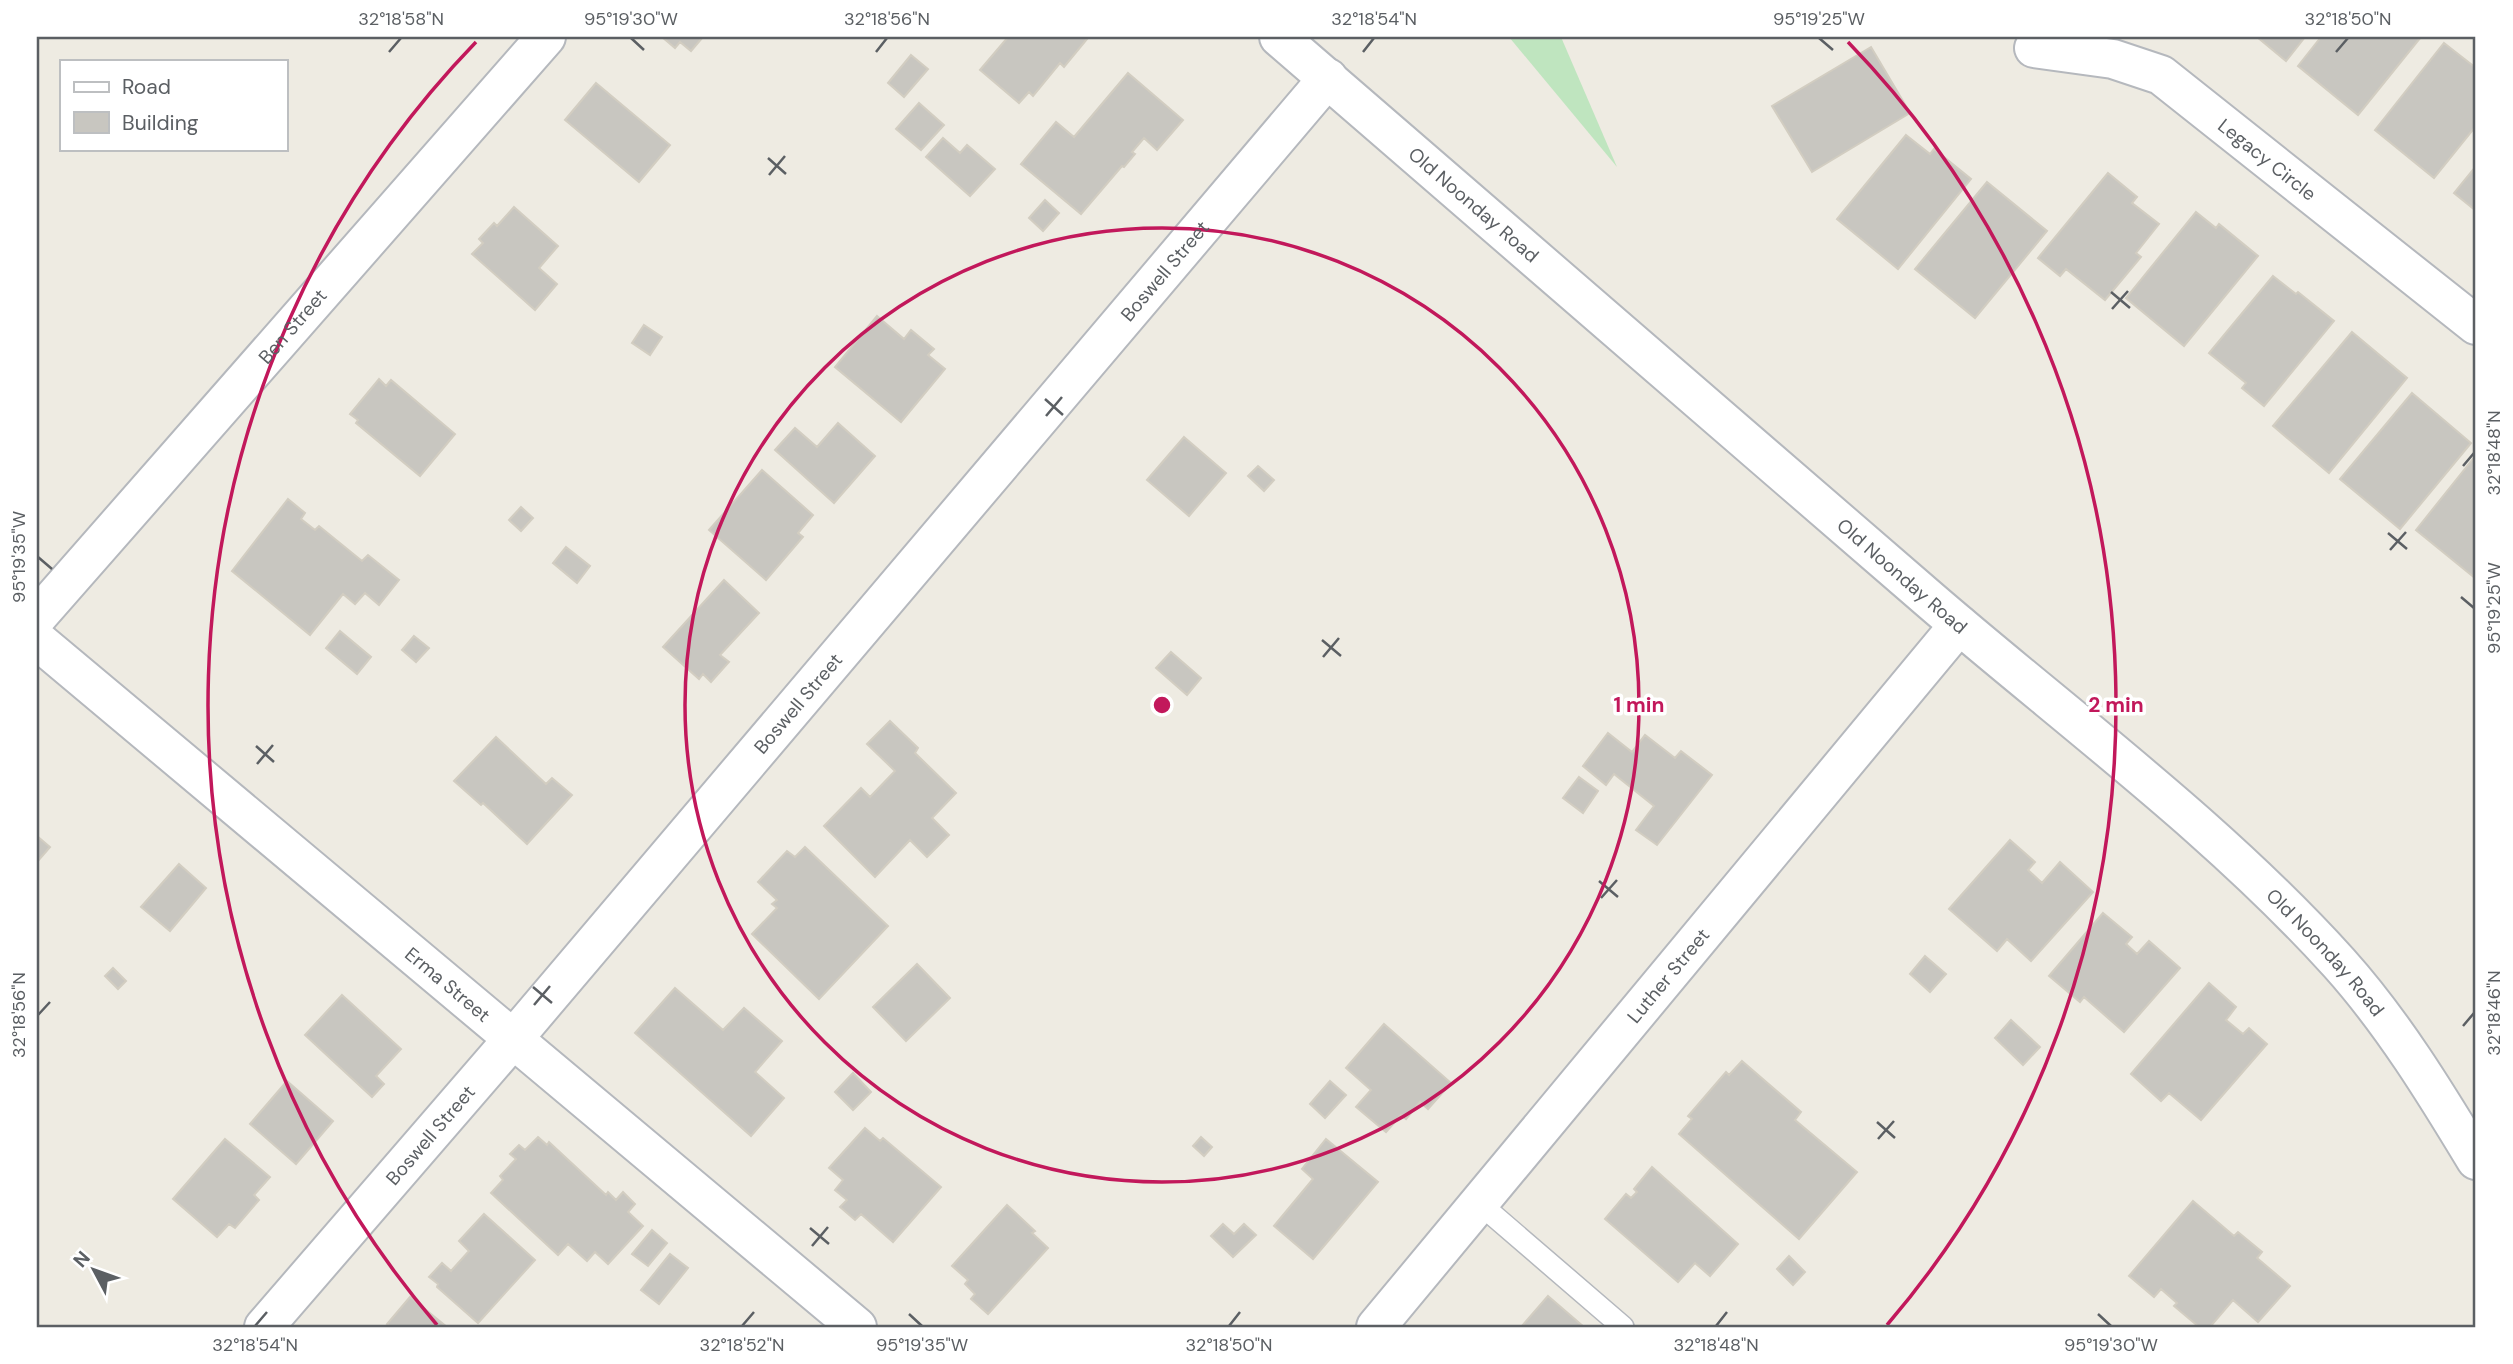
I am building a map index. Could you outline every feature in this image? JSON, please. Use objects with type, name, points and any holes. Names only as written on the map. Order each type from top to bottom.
[{"type":"street","name":"Ben Street","points":[[37,617],[546,37]]},
{"type":"street","name":"Old Noonday Road","points":[[1279,37],[1959,625],[2201,828],[2341,966],[2417,1065],[2476,1160]]},
{"type":"street","name":"Legacy Circle","points":[[2034,48],[2113,58],[2161,75],[2476,325]]},
{"type":"street","name":"Boswell Street","points":[[264,1327],[513,1039],[1328,78]]},
{"type":"street","name":"Luther Street","points":[[1376,1327],[1959,625]]},
{"type":"street","name":"Erma Street","points":[[37,640],[858,1327]]},
{"type":"lane","points":[[1479,1203],[1623,1327]]},
{"type":"green space","points":[[1509,37],[1561,37],[1617,167]]},
{"type":"building","points":[[662,37],[703,37],[691,51],[680,42],[675,48]]},
{"type":"building","points":[[1008,37],[1087,39],[1064,67],[1060,63],[1033,96],[1029,92],[1019,103],[980,70]]},
{"type":"building","points":[[2257,37],[2305,37],[2286,61]]},
{"type":"building","points":[[2321,37],[2421,37],[2358,115],[2298,66]]},
{"type":"building","points":[[2444,43],[2476,68],[2476,126],[2434,178],[2375,130]]},
{"type":"building","points":[[1871,47],[1910,113],[1812,172],[1772,106]]},
{"type":"building","points":[[911,55],[928,69],[904,97],[888,83]]},
{"type":"building","points":[[1128,73],[1183,120],[1157,150],[1144,138],[1132,152],[1135,154],[1081,214],[1021,164],[1056,122],[1074,137]]},
{"type":"building","points":[[596,83],[670,145],[639,182],[565,120]]},
{"type":"building","points":[[919,103],[944,125],[921,150],[896,129]]},
{"type":"building","points":[[1906,135],[1930,154],[1934,149],[1971,179],[1898,269],[1837,219]]},
{"type":"building","points":[[943,138],[960,153],[967,145],[995,169],[970,196],[926,157]]},
{"type":"building","points":[[2476,166],[2476,211],[2454,193]]},
{"type":"building","points":[[2108,173],[2137,197],[2132,203],[2159,224],[2136,253],[2141,257],[2105,300],[2066,269],[2060,276],[2038,258]]},
{"type":"building","points":[[1987,182],[2047,231],[1975,318],[1915,269]]},
{"type":"building","points":[[1045,200],[1059,213],[1043,231],[1029,218]]},
{"type":"building","points":[[514,207],[558,246],[539,268],[557,284],[535,310],[472,254],[483,243],[479,239],[494,223],[497,226]]},
{"type":"building","points":[[2196,212],[2216,228],[2219,224],[2258,256],[2184,346],[2126,298]]},
{"type":"building","points":[[2273,276],[2334,321],[2264,406],[2242,388],[2246,383],[2209,353]]},
{"type":"building","points":[[877,316],[904,339],[911,330],[934,349],[928,355],[945,369],[901,422],[835,367]]},
{"type":"building","points":[[644,325],[662,337],[650,355],[632,343]]},
{"type":"building","points":[[2352,332],[2407,378],[2329,473],[2273,426]]},
{"type":"building","points":[[379,379],[386,386],[391,380],[455,434],[420,476],[356,423],[358,420],[350,414]]},
{"type":"building","points":[[2412,393],[2471,443],[2400,529],[2340,479]]},
{"type":"building","points":[[838,423],[875,456],[834,503],[775,450],[795,428],[817,447]]},
{"type":"building","points":[[1184,437],[1226,473],[1189,516],[1147,480]]},
{"type":"building","points":[[2476,455],[2476,579],[2416,530]]},
{"type":"building","points":[[1258,466],[1274,480],[1264,491],[1248,476]]},
{"type":"building","points":[[762,470],[813,515],[798,533],[803,537],[766,580],[709,530]]},
{"type":"building","points":[[288,499],[305,513],[301,519],[315,530],[319,526],[362,561],[368,555],[399,580],[379,605],[365,593],[355,604],[343,594],[310,635],[232,571]]},
{"type":"building","points":[[521,507],[533,518],[521,531],[509,520]]},
{"type":"building","points":[[566,547],[590,566],[577,583],[553,563]]},
{"type":"building","points":[[724,580],[759,613],[720,655],[729,662],[711,682],[703,674],[699,679],[663,647]]},
{"type":"building","points":[[340,631],[371,657],[357,674],[326,648]]},
{"type":"building","points":[[414,636],[429,648],[416,662],[402,650]]},
{"type":"building","points":[[1171,652],[1201,678],[1187,695],[1156,668]]},
{"type":"building","points":[[890,721],[918,748],[915,753],[956,793],[932,818],[949,835],[927,857],[910,840],[875,877],[824,826],[861,788],[870,797],[895,771],[867,744]]},
{"type":"building","points":[[1608,733],[1632,752],[1645,735],[1675,758],[1681,751],[1712,775],[1657,845],[1636,830],[1654,806],[1614,774],[1606,785],[1583,766]]},
{"type":"building","points":[[496,737],[546,784],[552,778],[572,795],[527,844],[483,803],[481,805],[454,781]]},
{"type":"building","points":[[1579,777],[1598,791],[1583,813],[1563,798]]},
{"type":"building","points":[[37,836],[50,847],[37,862]]},
{"type":"building","points":[[2010,840],[2035,862],[2028,870],[2042,883],[2060,862],[2093,892],[2031,961],[2007,939],[1997,951],[1949,909]]},
{"type":"building","points":[[805,847],[888,926],[819,999],[752,934],[777,908],[772,904],[777,900],[758,882],[787,851],[795,857]]},
{"type":"building","points":[[179,864],[206,888],[170,931],[141,907]]},
{"type":"building","points":[[2103,913],[2132,937],[2126,944],[2137,954],[2149,941],[2180,968],[2124,1032],[2084,997],[2080,1002],[2049,976]]},
{"type":"building","points":[[1925,956],[1946,974],[1930,992],[1910,974]]},
{"type":"building","points":[[917,964],[950,998],[906,1041],[873,1007]]},
{"type":"building","points":[[113,968],[126,981],[118,989],[105,976]]},
{"type":"building","points":[[2209,983],[2236,1007],[2226,1020],[2243,1034],[2249,1028],[2267,1044],[2201,1120],[2169,1093],[2161,1101],[2131,1074]]},
{"type":"building","points":[[675,988],[723,1030],[744,1008],[782,1041],[755,1072],[784,1098],[751,1136],[635,1033]]},
{"type":"building","points":[[342,995],[401,1049],[376,1076],[384,1084],[372,1097],[305,1035]]},
{"type":"building","points":[[2011,1020],[2040,1047],[2023,1065],[1995,1038]]},
{"type":"building","points":[[1384,1024],[1451,1083],[1428,1109],[1420,1102],[1406,1119],[1401,1115],[1386,1132],[1356,1107],[1371,1090],[1346,1068]]},
{"type":"building","points":[[1742,1061],[1801,1112],[1795,1120],[1857,1172],[1799,1239],[1679,1134],[1692,1119],[1688,1116],[1726,1072],[1729,1075]]},
{"type":"building","points":[[853,1073],[871,1092],[853,1110],[835,1092]]},
{"type":"building","points":[[287,1081],[333,1121],[296,1164],[250,1124]]},
{"type":"building","points":[[1330,1081],[1346,1095],[1325,1118],[1310,1104]]},
{"type":"building","points":[[865,1128],[880,1141],[883,1138],[941,1187],[893,1242],[861,1214],[855,1220],[840,1207],[847,1200],[835,1190],[843,1180],[829,1168]]},
{"type":"building","points":[[538,1137],[547,1145],[549,1142],[606,1195],[608,1192],[616,1200],[623,1192],[635,1204],[628,1212],[643,1226],[608,1264],[595,1252],[587,1261],[568,1244],[558,1255],[491,1193],[503,1180],[500,1176],[516,1159],[510,1154],[519,1145],[525,1150]]},
{"type":"building","points":[[1201,1137],[1212,1147],[1204,1156],[1193,1146]]},
{"type":"building","points":[[225,1139],[270,1177],[254,1195],[259,1200],[235,1228],[229,1224],[217,1237],[173,1199]]},
{"type":"building","points":[[1326,1139],[1378,1182],[1313,1259],[1274,1226],[1313,1179],[1302,1169]]},
{"type":"building","points":[[1652,1167],[1738,1244],[1710,1276],[1695,1263],[1678,1282],[1605,1219],[1626,1194],[1631,1198],[1637,1192],[1634,1189]]},
{"type":"building","points":[[2193,1201],[2234,1236],[2238,1232],[2262,1252],[2257,1258],[2290,1286],[2258,1322],[2233,1300],[2210,1327],[2199,1327],[2174,1306],[2177,1303],[2161,1289],[2154,1297],[2129,1276]]},
{"type":"building","points":[[1007,1205],[1035,1231],[1032,1233],[1048,1248],[988,1314],[971,1299],[975,1294],[965,1284],[968,1280],[952,1266]]},
{"type":"building","points":[[484,1214],[535,1260],[478,1323],[429,1277],[442,1263],[451,1271],[469,1251],[459,1241]]},
{"type":"building","points":[[1223,1224],[1234,1234],[1244,1224],[1256,1235],[1233,1257],[1211,1236]]},
{"type":"building","points":[[652,1230],[667,1243],[648,1266],[632,1254]]},
{"type":"building","points":[[670,1254],[688,1268],[659,1304],[641,1290]]},
{"type":"building","points":[[1789,1256],[1805,1272],[1793,1285],[1777,1269]]},
{"type":"building","points":[[1548,1296],[1584,1327],[1521,1327]]},
{"type":"building","points":[[410,1297],[447,1327],[391,1327],[387,1324]]}]
